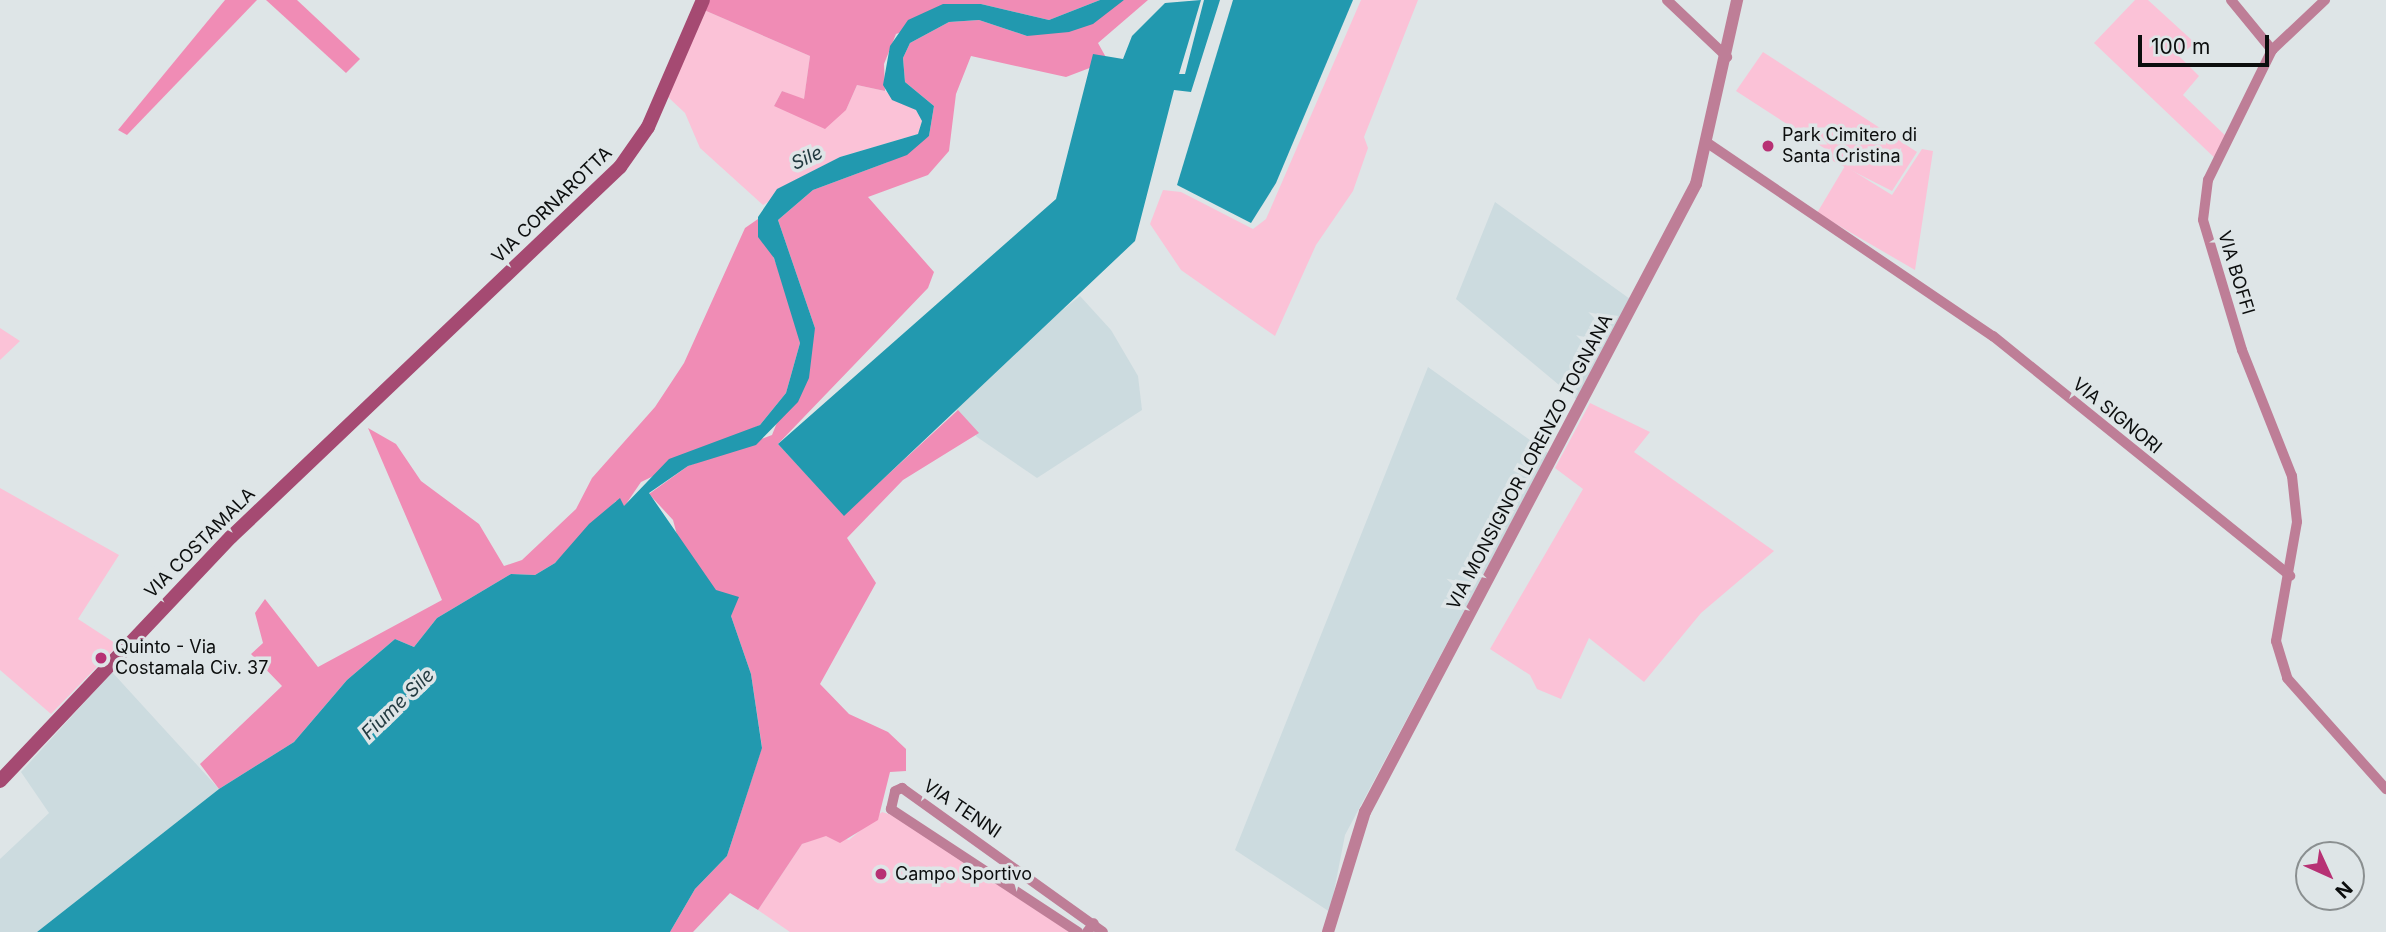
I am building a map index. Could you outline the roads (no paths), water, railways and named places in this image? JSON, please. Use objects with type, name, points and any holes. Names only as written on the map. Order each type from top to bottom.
[{"type":"main road","name":"VIA CORNAROTTA","points":[[437,343],[630,155],[703,0]]},
{"type":"main road","name":"VIA COSTAMALA","points":[[0,781],[231,537],[437,343]]},
{"type":"street","points":[[1667,0],[1727,57]]},
{"type":"street","name":"VIA MONSIGNOR LORENZO TOGNANA","points":[[1328,932],[1365,812],[1658,260],[1709,144],[1737,0]]},
{"type":"street","points":[[2231,0],[2272,50],[2325,0]]},
{"type":"street","name":"VIA BOFFI","points":[[2272,50],[2266,73],[2208,180],[2203,219],[2242,350],[2292,476],[2297,522],[2290,576]]},
{"type":"street","name":"VIA SIGNORI","points":[[1709,144],[1993,336],[2290,576]]},
{"type":"street","points":[[2290,576],[2276,641],[2287,678],[2386,789]]},
{"type":"street","name":"VIA TENNI","points":[[1078,932],[891,808],[895,791],[902,788],[1090,928],[1104,932]]},
{"type":"water","name":"Fiume Sile","points":[[1100,0],[1124,0],[1093,24],[1069,32],[1027,36],[979,20],[949,22],[910,43],[903,58],[905,82],[934,106],[929,136],[907,155],[813,190],[778,220],[815,328],[809,378],[798,402],[756,445],[688,466],[649,493],[716,590],[739,597],[731,616],[751,674],[762,748],[727,856],[695,889],[670,932],[37,932],[219,789],[294,742],[347,680],[395,639],[414,647],[437,618],[511,574],[535,575],[555,563],[589,524],[620,498],[624,506],[669,459],[760,425],[786,393],[800,343],[774,258],[758,237],[758,217],[777,189],[840,157],[918,134],[922,121],[916,110],[892,100],[883,85],[890,46],[908,20],[943,4],[981,4],[1049,20]]},
{"type":"water","points":[[1201,0],[1179,74],[1185,74],[1204,0],[1220,0],[1191,92],[1174,90],[1135,241],[844,516],[778,444],[1056,199],[1093,54],[1123,59],[1132,36],[1165,3]]},
{"type":"water","points":[[1233,0],[1353,0],[1276,183],[1251,223],[1177,185]]},
{"type":"place","name":"Park Cimitero di Santa Cristina","points":[[1768,146]]},
{"type":"place","name":"Quinto - Via Costamala Civ. 37","points":[[101,658]]},
{"type":"place","name":"Campo Sportivo","points":[[881,874]]},
{"type":"water label","name":"Sile","points":[[807,158]]}]
